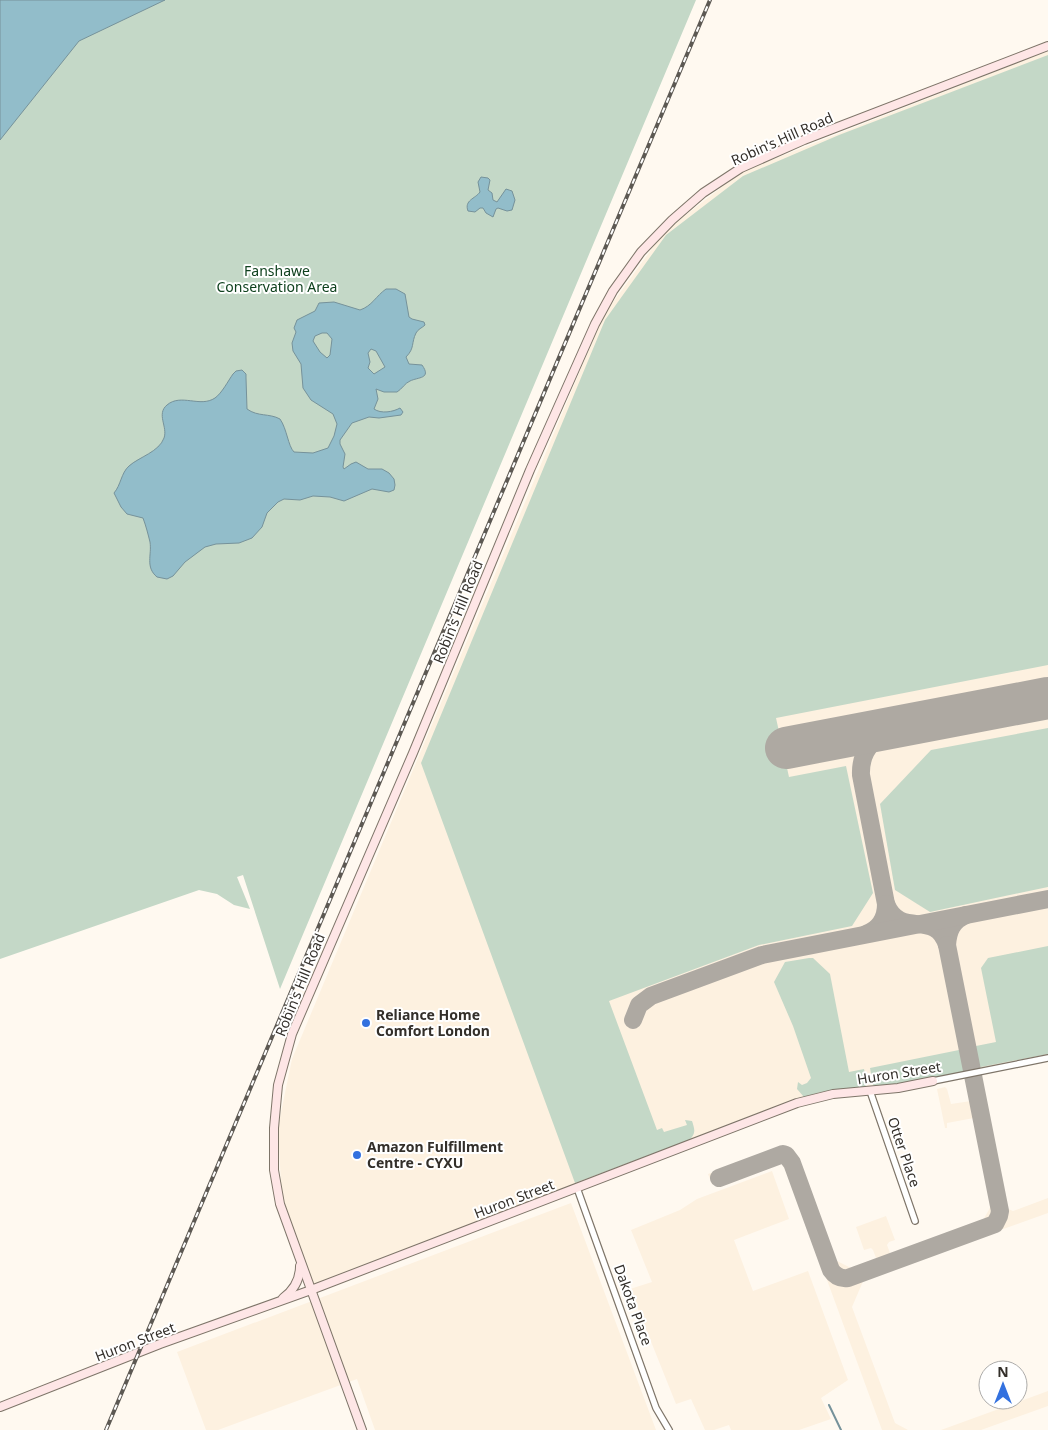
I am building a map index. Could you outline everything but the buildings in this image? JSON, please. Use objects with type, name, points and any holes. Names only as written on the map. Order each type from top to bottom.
[{"type":"main road","name":"Robin's Hill Road","points":[[362,1430],[280,1204],[274,1170],[274,1128],[278,1085],[292,1034],[413,753],[530,470],[595,324],[613,291],[641,252],[672,220],[703,194],[741,168],[804,140],[1048,46]]},
{"type":"main road","name":"Huron Street","points":[[0,1407],[160,1344],[311,1290],[797,1103],[833,1094],[870,1091],[933,1081]]},
{"type":"main road","points":[[278,1302],[289,1294],[297,1283],[300,1274],[299,1259]]},
{"type":"street","name":"Huron Street","points":[[933,1081],[1048,1058]]},
{"type":"street","name":"Otter Place","points":[[870,1091],[915,1221]]},
{"type":"street","name":"Dakota Place","points":[[577,1188],[656,1408],[668,1430]]},
{"type":"shaded area","points":[[1048,51],[1048,1056],[979,1069],[1006,1208],[1013,1211],[1048,1198],[1048,1213],[864,1279],[852,1307],[895,1423],[908,1430],[882,1430],[783,1160],[780,1158],[712,1184],[708,1174],[763,1153],[764,1158],[786,1149],[790,1157],[796,1155],[835,1260],[853,1269],[875,1261],[876,1258],[871,1248],[864,1250],[856,1227],[886,1216],[895,1240],[887,1245],[890,1253],[893,1254],[982,1222],[991,1206],[974,1118],[947,1123],[947,1128],[945,1128],[937,1089],[945,1087],[947,1089],[951,1104],[971,1101],[965,1071],[825,1097],[312,1285],[282,1204],[278,1127],[292,1059],[603,316],[664,232],[741,172]]},
{"type":"shaded area","points":[[772,1171],[789,1219],[734,1240],[753,1291],[808,1271],[848,1380],[821,1398],[831,1419],[799,1430],[731,1430],[729,1425],[714,1430],[705,1430],[691,1399],[676,1404],[630,1289],[652,1282],[631,1230],[680,1210],[697,1199]]},
{"type":"shaded area","points":[[571,1203],[656,1430],[375,1430],[357,1379],[218,1430],[206,1430],[177,1352]]},
{"type":"shaded area","points":[[1048,1391],[1048,1406],[981,1430],[941,1430],[996,1410],[1028,1410],[1028,1398]]},
{"type":"green space","name":"Fanshawe Conservation Area","points":[[0,0],[696,0],[280,989],[243,875],[237,877],[250,909],[234,905],[217,894],[199,890],[0,959]]},
{"type":"green space","points":[[1048,55],[1048,665],[776,718],[789,777],[846,766],[873,893],[852,926],[759,945],[609,1001],[657,1130],[662,1128],[664,1132],[687,1125],[685,1120],[692,1121],[694,1132],[689,1140],[575,1183],[421,763],[605,320],[666,235],[743,176],[839,135]]},
{"type":"green space","points":[[1048,728],[1048,887],[930,912],[895,890],[880,804],[931,750]]},
{"type":"green space","points":[[1048,946],[1048,1054],[978,1066],[975,1052],[976,1046],[996,1042],[981,968],[988,958]]},
{"type":"green space","points":[[813,958],[830,974],[849,1072],[864,1069],[867,1084],[863,1089],[821,1092],[804,1097],[797,1089],[798,1082],[802,1085],[811,1078],[793,1026],[774,982],[785,962]]},
{"type":"green space","points":[[959,1050],[965,1072],[876,1087],[873,1085],[870,1068]]},
{"type":"water","points":[[0,0],[165,0],[79,41],[0,140]]},
{"type":"water","points":[[481,177],[490,180],[488,190],[492,193],[493,200],[497,202],[506,189],[512,191],[515,200],[512,210],[507,211],[498,208],[493,217],[486,213],[483,208],[475,212],[468,211],[467,204],[480,192],[478,182]]},
{"type":"water","points":[[386,289],[396,289],[405,294],[409,317],[424,322],[425,325],[416,333],[411,351],[406,357],[409,364],[422,365],[425,375],[408,382],[397,392],[384,392],[376,389],[378,399],[374,409],[380,412],[387,412],[400,408],[403,412],[401,415],[379,418],[369,417],[352,423],[340,440],[340,444],[345,454],[344,469],[356,462],[368,469],[382,469],[394,479],[394,490],[389,492],[372,489],[344,501],[330,497],[313,496],[300,500],[284,499],[267,513],[262,527],[252,538],[239,543],[216,544],[205,547],[185,562],[173,576],[167,579],[157,577],[150,565],[150,542],[143,518],[127,514],[114,493],[129,466],[153,451],[161,443],[165,434],[162,412],[167,405],[178,400],[209,401],[218,396],[236,371],[242,370],[246,374],[247,409],[255,413],[280,419],[294,452],[313,453],[328,448],[337,424],[333,414],[311,400],[303,388],[301,364],[293,351],[292,343],[296,332],[294,328],[297,320],[315,311],[319,303],[334,302],[360,310],[368,306]],"holes":[[[327,333],[332,339],[330,355],[327,358],[320,352],[313,341],[315,336]],[[371,349],[376,351],[385,367],[374,374],[368,368],[370,362],[368,353]]]},
{"type":"waterway","points":[[829,1405],[841,1430]]},
{"type":"taxiway","points":[[886,904],[861,775],[865,753],[873,742],[892,730],[951,718]]},
{"type":"taxiway","points":[[633,1020],[639,1005],[651,996],[762,955],[1048,899]]},
{"type":"taxiway","points":[[866,934],[875,929],[881,922],[885,914],[886,904],[892,915],[900,920],[935,928],[942,934],[947,945],[948,935],[954,923],[966,915]]},
{"type":"taxiway","points":[[719,1178],[783,1154],[786,1155],[792,1163],[831,1270],[843,1278],[848,1278],[995,1224],[1000,1211],[947,945]]},
{"type":"runway","points":[[786,748],[1048,698]]},
{"type":"railway","points":[[106,1430],[710,0]]},
{"type":"place","name":"Reliance Home Comfort London","points":[[366,1023]]},
{"type":"place","name":"Amazon Fulfillment Centre - CYXU","points":[[357,1155]]}]
